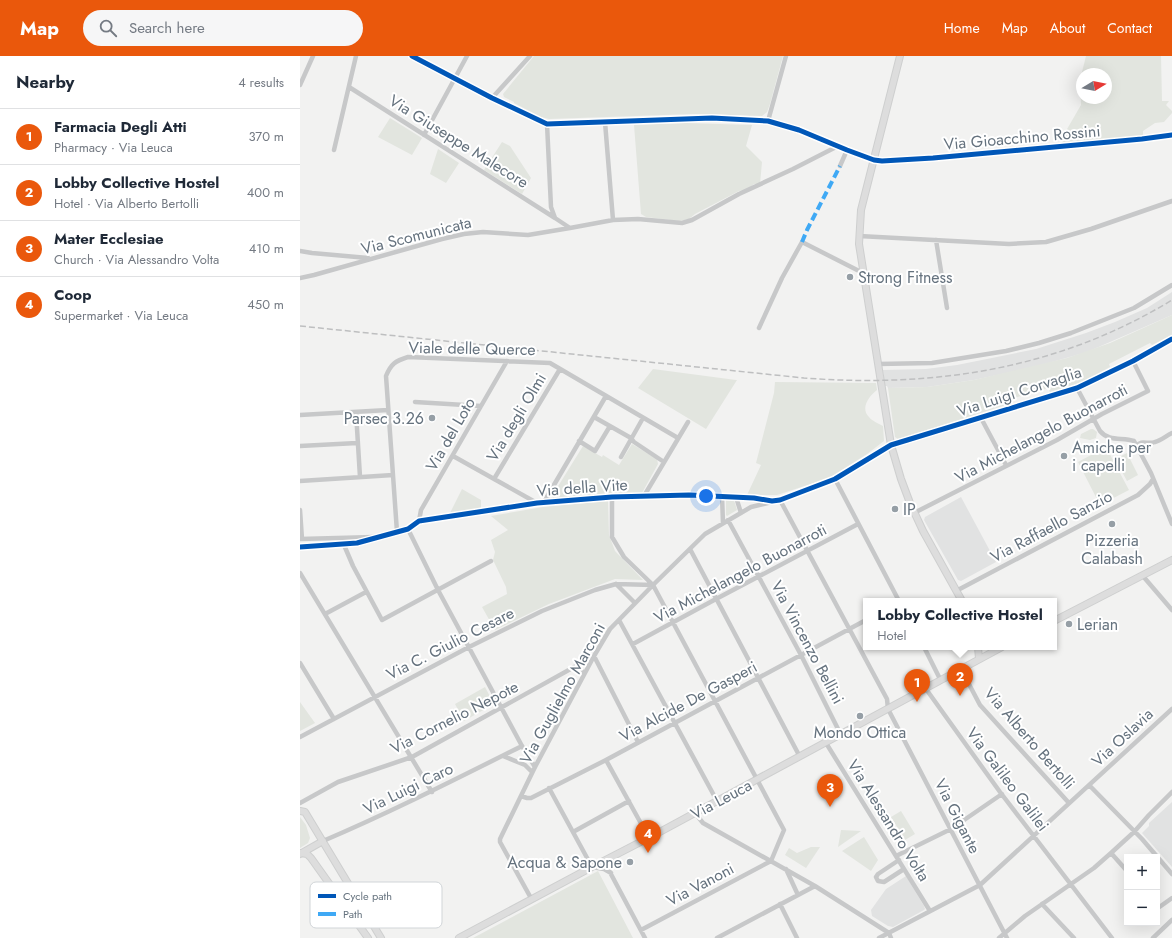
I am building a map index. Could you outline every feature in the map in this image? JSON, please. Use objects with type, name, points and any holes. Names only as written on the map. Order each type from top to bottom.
[{"type":"main road","points":[[900,56],[861,210],[858,236],[891,445],[902,485],[914,513],[960,598]]},
{"type":"main road","points":[[1057,619],[1172,560]]},
{"type":"main road","points":[[978,650],[979,659]]},
{"type":"main road","name":"Via Leuca","points":[[460,938],[841,735],[996,650]]},
{"type":"main road","points":[[300,811],[305,812],[348,882]]},
{"type":"main road","points":[[300,853],[323,841]]},
{"type":"main road","points":[[300,853],[307,854],[327,882]]},
{"type":"main road","points":[[361,928],[368,938]]},
{"type":"main road","points":[[375,928],[381,938]]},
{"type":"street","points":[[300,85],[313,56]]},
{"type":"street","points":[[334,150],[356,56]]},
{"type":"street","points":[[412,56],[454,79],[547,124],[712,118],[768,122],[799,130],[874,160]]},
{"type":"street","points":[[424,135],[467,56]]},
{"type":"street","points":[[492,98],[530,56]]},
{"type":"street","points":[[768,122],[786,56]]},
{"type":"street","name":"Via Giuseppe Malecore","points":[[349,87],[555,218]]},
{"type":"street","points":[[605,122],[613,220]]},
{"type":"street","points":[[547,124],[551,206],[555,218],[570,228]]},
{"type":"street","name":"Via Gioacchino Rossini","points":[[874,160],[933,158],[1172,135]]},
{"type":"street","name":"Via Scomunicata","points":[[300,278],[314,276],[373,258],[464,234],[483,232],[528,235],[613,220],[638,219],[682,223],[692,220],[739,194],[767,182],[838,146]]},
{"type":"street","points":[[840,166],[847,150]]},
{"type":"street","points":[[858,236],[1009,244],[1046,242],[1091,229],[1172,201]]},
{"type":"street","points":[[936,240],[947,308]]},
{"type":"street","points":[[759,328],[782,278],[802,242],[863,273]]},
{"type":"street","points":[[300,251],[373,258]]},
{"type":"street","points":[[878,364],[932,363],[1006,351],[1039,343],[1071,333],[1134,308],[1172,285]]},
{"type":"street","name":"Via Luigi Corvaglia","points":[[891,445],[1077,388],[1133,361],[1172,339]]},
{"type":"street","name":"Viale delle Querce","points":[[397,532],[386,376],[390,366],[408,356],[550,363],[678,438]]},
{"type":"street","name":"Via Michelangelo Buonarroti","points":[[914,513],[1148,391],[1133,361]]},
{"type":"street","name":"Via del Loto","points":[[419,521],[421,510],[507,362]]},
{"type":"street","name":"Via degli Olmi","points":[[494,479],[560,369]]},
{"type":"street","points":[[1077,388],[1103,436],[1134,441],[1153,479],[1172,524]]},
{"type":"street","points":[[544,502],[606,396]]},
{"type":"street","points":[[415,402],[481,406]]},
{"type":"street","points":[[300,416],[388,410]]},
{"type":"street","points":[[356,412],[360,477]]},
{"type":"street","points":[[594,417],[631,438],[634,442],[664,462]]},
{"type":"street","points":[[621,457],[643,418]]},
{"type":"street","points":[[981,418],[1006,465]]},
{"type":"street","points":[[644,496],[688,422]]},
{"type":"street","points":[[579,441],[595,451],[610,426]]},
{"type":"street","points":[[1137,446],[1138,443],[1142,442],[1155,442],[1172,433]]},
{"type":"street","points":[[300,446],[357,443]]},
{"type":"street","name":"Via Guglielmo Marconi","points":[[532,900],[500,842],[500,839],[532,772],[610,629],[705,534],[751,507],[780,500],[835,479],[891,445]]},
{"type":"street","points":[[453,456],[538,503]]},
{"type":"street","points":[[300,481],[393,475]]},
{"type":"street","points":[[835,479],[897,598]]},
{"type":"street","name":"Via Raffaello Sanzio","points":[[956,591],[1138,495],[1150,484],[1153,479]]},
{"type":"street","name":"Via della Vite","points":[[300,547],[357,543],[408,529],[419,521],[544,502],[644,496],[722,496],[772,501]]},
{"type":"street","points":[[722,496],[723,523]]},
{"type":"street","name":"Via della Vite","points":[[612,497],[612,537],[624,557],[653,585]]},
{"type":"street","points":[[736,497],[741,513]]},
{"type":"street","name":"Via Gigante","points":[[780,500],[887,699],[888,709],[1006,936]]},
{"type":"street","points":[[300,510],[301,539],[358,536],[379,537]]},
{"type":"street","name":"Via Vincenzo Bellini","points":[[728,520],[759,576],[841,735]]},
{"type":"street","name":"Via Michelangelo Buonarroti","points":[[633,644],[858,524]]},
{"type":"street","points":[[408,529],[438,590],[501,708],[535,767]]},
{"type":"street","points":[[344,545],[366,592],[382,620],[490,561]]},
{"type":"street","points":[[690,549],[800,757]]},
{"type":"street","points":[[300,573],[432,792]]},
{"type":"street","points":[[1142,575],[1172,610]]},
{"type":"street","points":[[616,584],[635,603]]},
{"type":"street","name":"Via C. Giulio Cesare","points":[[300,737],[469,647],[542,611],[595,590],[616,584],[653,585]]},
{"type":"street","points":[[653,585],[784,830],[771,861]]},
{"type":"street","points":[[326,614],[366,592]]},
{"type":"street","points":[[619,620],[717,801]]},
{"type":"street","name":"Via Alcide De Gasperi","points":[[521,796],[531,798],[606,760],[863,622]]},
{"type":"street","points":[[926,650],[941,681]]},
{"type":"street","points":[[594,656],[638,742]]},
{"type":"street","name":"Via Cornelio Nepote","points":[[300,803],[338,782],[412,757],[594,656]]},
{"type":"street","points":[[300,663],[334,719]]},
{"type":"street","points":[[574,667],[585,673]]},
{"type":"street","name":"Via Alberto Bertolli","points":[[961,669],[980,705],[1069,803]]},
{"type":"street","name":"Via Galileo Galilei","points":[[926,689],[1002,794],[1112,938]]},
{"type":"street","name":"Via Oslavia","points":[[879,938],[980,885],[1172,709]]},
{"type":"street","name":"Via Alessandro Volta","points":[[826,743],[930,911]]},
{"type":"street","name":"Via Luigi Caro","points":[[323,841],[373,820],[432,792],[522,746]]},
{"type":"street","points":[[503,756],[525,765],[532,772]]},
{"type":"street","points":[[606,760],[649,838]]},
{"type":"street","points":[[1089,785],[1142,839],[1172,874]]},
{"type":"street","points":[[549,788],[592,867],[604,869],[611,873]]},
{"type":"street","points":[[999,938],[1006,936],[1042,904],[1094,868],[1134,832],[1149,814],[1172,792]]},
{"type":"street","points":[[904,869],[884,882],[878,881],[876,877],[897,858],[951,829],[1002,794]]},
{"type":"street","points":[[573,832],[629,801]]},
{"type":"street","points":[[695,813],[703,823],[815,886],[889,933],[891,938]]},
{"type":"street","points":[[1111,853],[1124,868]]},
{"type":"street","points":[[604,861],[645,938]]},
{"type":"street","name":"Via Vanoni","points":[[641,930],[771,861]]},
{"type":"street","points":[[786,869],[798,895]]},
{"type":"street","points":[[720,937],[815,886]]},
{"type":"street","points":[[1160,907],[1172,898]]},
{"type":"street","points":[[780,904],[797,938]]},
{"type":"street","points":[[1042,904],[1074,938]]},
{"type":"street","points":[[1153,938],[1172,920]]},
{"type":"shaded area","points":[[534,56],[783,56],[770,104],[767,112],[762,116],[693,114],[549,119],[541,117],[514,103],[504,97],[503,94]]},
{"type":"shaded area","points":[[1086,56],[1161,56],[1162,101],[1169,101],[1166,105],[1172,113],[1164,122],[1155,123],[1143,131],[1143,137],[1062,143],[1063,136],[1081,105],[1112,104],[1112,68],[1083,68]]},
{"type":"shaded area","points":[[390,118],[422,138],[412,155],[378,137]]},
{"type":"shaded area","points":[[687,123],[752,125],[746,146],[762,162],[760,184],[754,184],[747,190],[739,191],[695,214],[689,219],[679,221],[646,217],[641,214],[634,125]]},
{"type":"shaded area","points":[[502,142],[510,146],[531,178],[522,194],[484,170]]},
{"type":"shaded area","points":[[438,149],[459,163],[446,183],[430,174]]},
{"type":"shaded area","points":[[1172,292],[1172,315],[1087,352],[1038,366],[974,380],[927,387],[888,388],[885,386],[883,370],[926,369],[957,365],[1036,349],[1115,322],[1147,308]]},
{"type":"shaded area","points":[[1172,315],[1172,335],[1152,345],[1150,343],[1109,364],[1110,367],[1082,382],[1050,392],[1048,388],[1008,400],[1009,404],[898,439],[895,437],[888,388],[927,387],[974,380],[1067,358],[1110,343]]},
{"type":"shaded area","points":[[653,369],[737,380],[706,429],[638,388]]},
{"type":"shaded area","points":[[775,382],[876,383],[877,390],[871,395],[865,406],[865,410],[866,414],[873,421],[883,426],[884,441],[867,454],[829,478],[777,495],[747,495],[761,465],[756,463],[774,393]]},
{"type":"shaded area","points":[[1091,429],[1097,432],[1096,438],[1090,440],[1080,438],[1081,434]]},
{"type":"shaded area","points":[[632,444],[657,459],[658,464],[642,493],[614,493],[553,498],[552,496],[583,446],[602,457],[603,455],[619,465]]},
{"type":"shaded area","points":[[1106,447],[1129,490],[1100,505],[1078,462]]},
{"type":"shaded area","points":[[1127,453],[1138,475],[1127,481],[1115,459]]},
{"type":"shaded area","points":[[462,489],[481,500],[481,509],[450,513]]},
{"type":"shaded area","points":[[961,497],[996,562],[961,581],[958,580],[924,520],[925,517]]},
{"type":"shaded area","points":[[726,500],[734,500],[737,510],[727,516],[726,515]]},
{"type":"shaded area","points":[[608,501],[609,535],[615,551],[643,580],[615,579],[549,604],[495,630],[482,607],[507,594],[506,587],[493,560],[495,552],[491,540],[508,530],[491,516],[543,507]]},
{"type":"shaded area","points":[[485,687],[494,704],[464,721],[455,704]]},
{"type":"shaded area","points":[[300,702],[315,723],[300,731]]},
{"type":"shaded area","points":[[1172,802],[1172,867],[1142,833],[1149,826],[1149,823]]},
{"type":"shaded area","points":[[901,811],[915,834],[905,840],[891,817]]},
{"type":"shaded area","points":[[300,817],[306,825],[310,838],[308,843],[300,848]]},
{"type":"shaded area","points":[[841,830],[861,831],[838,847]]},
{"type":"shaded area","points":[[864,837],[878,860],[871,871],[842,851]]},
{"type":"shaded area","points":[[811,847],[820,847],[806,868],[785,855],[789,848],[797,853]]},
{"type":"shaded area","points":[[598,871],[633,938],[473,938]]},
{"type":"shaded area","points":[[906,876],[925,909],[893,927],[888,926],[872,916],[871,910],[886,889]]},
{"type":"railway","points":[[300,326],[804,378],[901,380],[948,376],[995,369],[1040,358],[1085,343],[1129,324],[1172,300]]},
{"type":"marked path","points":[[802,242],[840,166]]},
{"type":"cycle path","points":[[412,56],[492,98],[547,124],[712,118],[768,121],[799,130],[847,150],[874,160],[882,161],[933,158],[1172,135]]},
{"type":"cycle path","points":[[300,547],[357,543],[408,529],[419,521],[537,503],[612,497],[689,495],[754,498],[772,501],[780,500],[835,479],[891,445],[1077,388],[1133,361],[1172,339]]},
{"type":"place","name":"Strong Fitness","points":[[850,277]]},
{"type":"place","name":"Parsec 3.26","points":[[432,418]]},
{"type":"place","name":"Amiche per i capelli","points":[[1064,456]]},
{"type":"place","name":"IP","points":[[895,509]]},
{"type":"place","name":"Pizzeria Calabash","points":[[1112,524]]},
{"type":"place","name":"Lerian","points":[[1069,624]]},
{"type":"place","name":"Lobby Collective Hostel","points":[[960,696]]},
{"type":"place","name":"Farmacia Degli Atti","points":[[917,702]]},
{"type":"place","name":"Mondo Ottica","points":[[860,716]]},
{"type":"place","name":"Mater Ecclesiae","points":[[830,807]]},
{"type":"place","name":"Coop","points":[[648,853]]},
{"type":"place","name":"Acqua & Sapone","points":[[630,862]]}]
